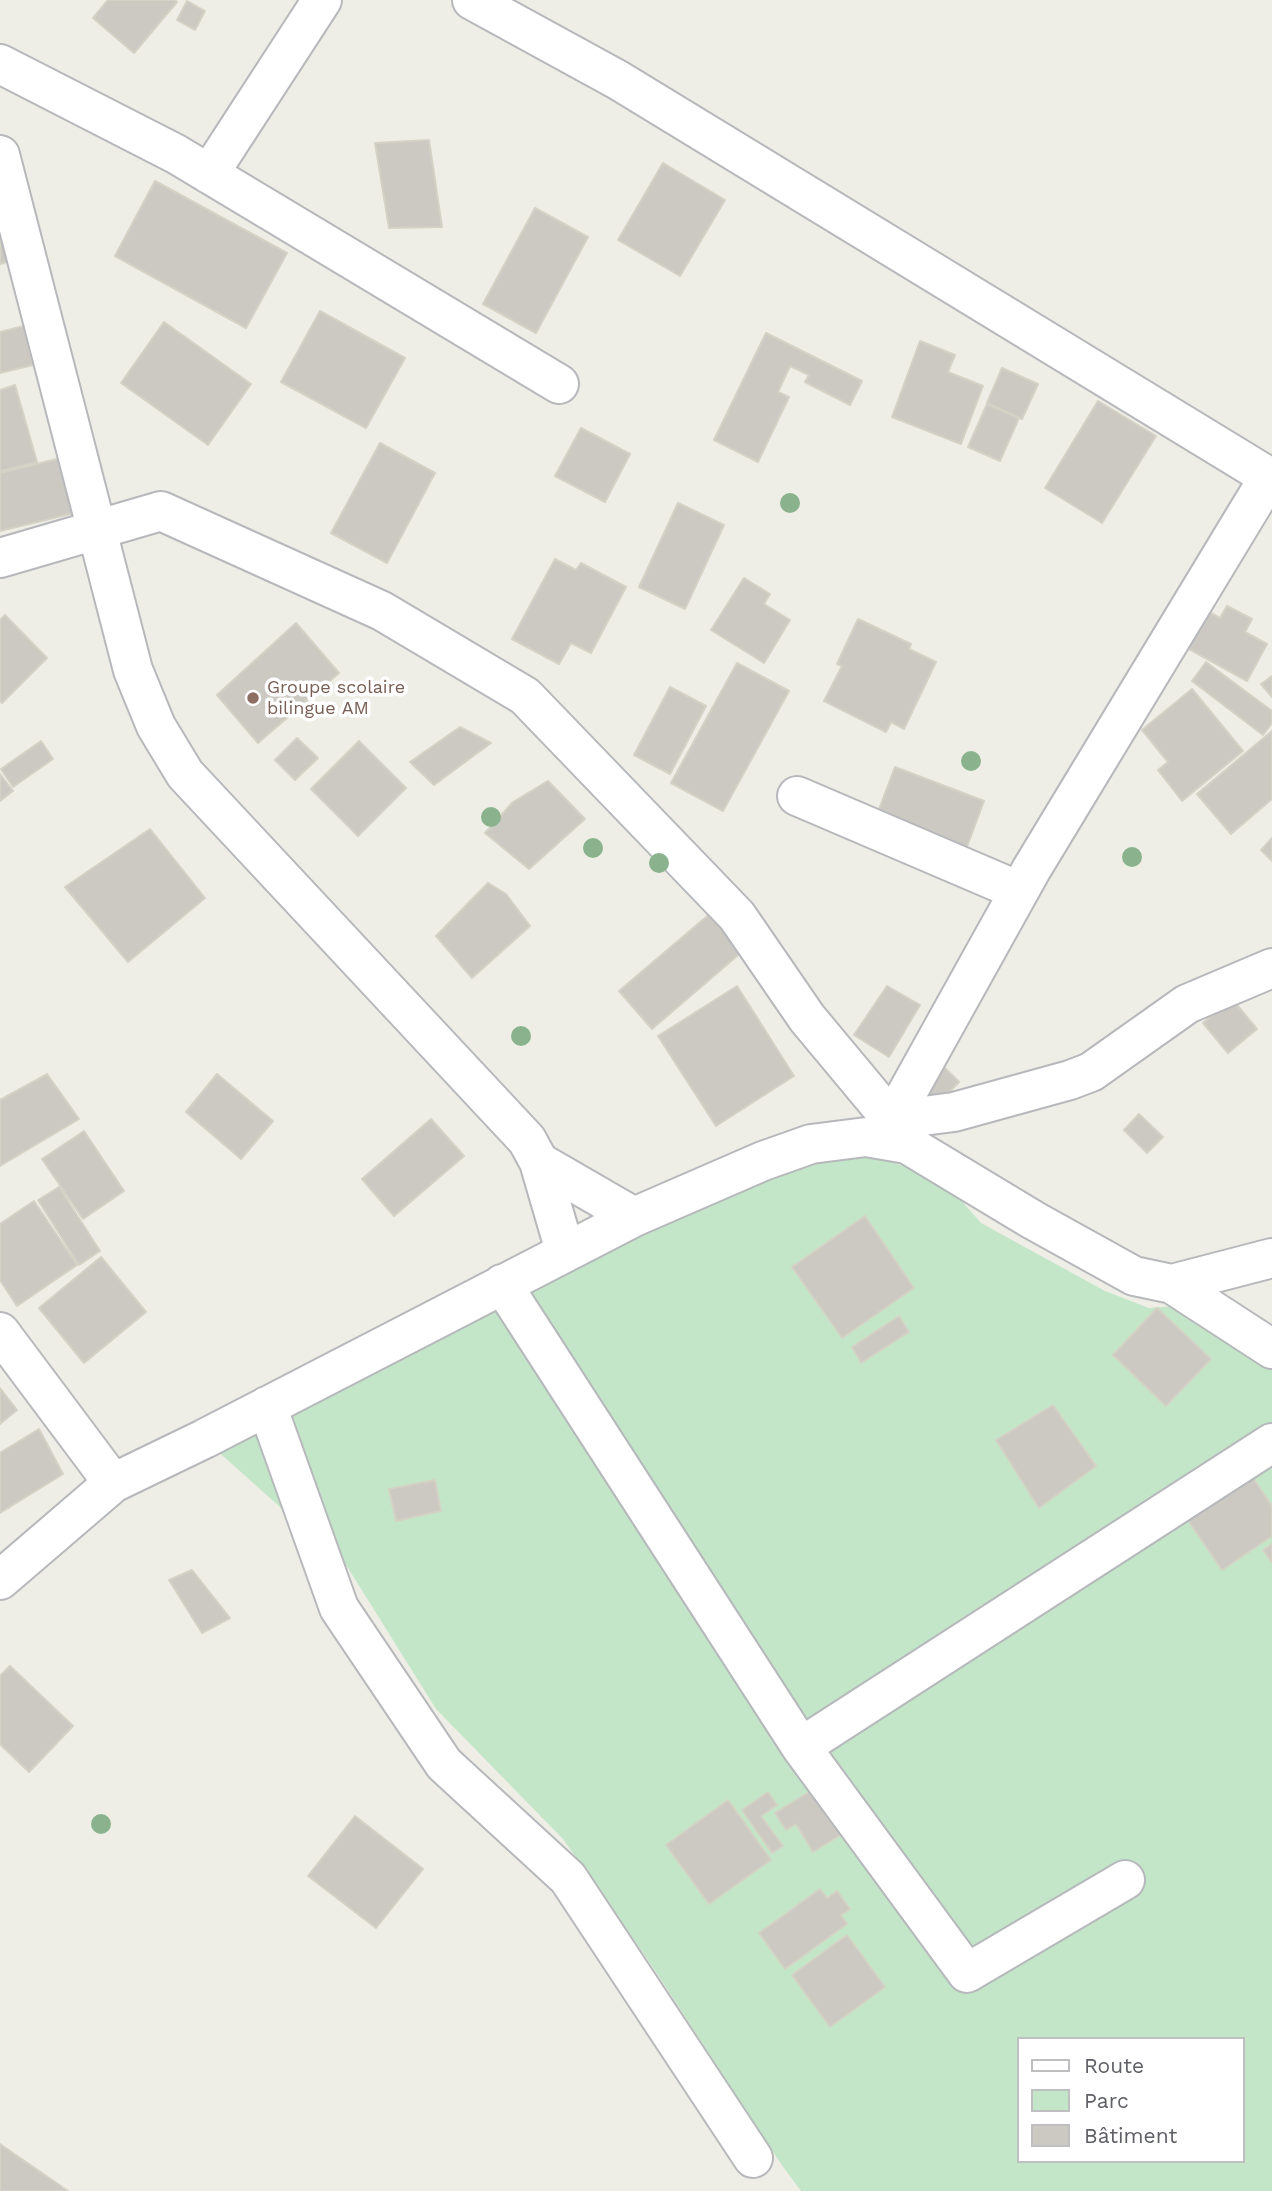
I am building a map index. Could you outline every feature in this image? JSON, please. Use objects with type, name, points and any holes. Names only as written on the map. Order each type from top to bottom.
[{"type":"street","points":[[209,174],[322,0]]},
{"type":"street","points":[[472,0],[630,88],[1269,477],[1019,891],[900,1132]]},
{"type":"street","points":[[0,64],[176,154],[559,384]]},
{"type":"street","points":[[0,155],[133,670],[156,726],[185,774],[527,1140],[539,1162],[565,1251]]},
{"type":"street","points":[[0,558],[161,511],[382,611],[525,696],[737,916],[807,1018],[900,1132],[1033,1220],[1134,1276],[1172,1284],[1272,1349]]},
{"type":"street","points":[[797,796],[1019,891]]},
{"type":"street","points":[[0,1580],[113,1483],[634,1217],[763,1160],[811,1144],[900,1132],[954,1112],[1091,1072],[1187,1004],[1272,968]]},
{"type":"street","points":[[539,1162],[634,1217]]},
{"type":"street","points":[[1172,1284],[1272,1258]]},
{"type":"street","points":[[502,1284],[801,1747],[967,1973],[1125,1880]]},
{"type":"street","points":[[0,1332],[113,1483]]},
{"type":"street","points":[[267,1406],[339,1608],[444,1764],[568,1878],[753,2158]]},
{"type":"street","points":[[801,1747],[1272,1443]]},
{"type":"green space","points":[[837,1153],[887,1161],[940,1176],[981,1223],[1105,1291],[1149,1308],[1215,1303],[1272,1334],[1272,2191],[801,2191],[650,1963],[563,1839],[436,1709],[348,1568],[204,1439],[694,1191]]},
{"type":"building","points":[[108,0],[177,2],[134,53],[93,18]]},
{"type":"building","points":[[187,1],[205,11],[195,30],[177,20]]},
{"type":"building","points":[[429,140],[442,227],[389,228],[375,143]]},
{"type":"building","points":[[663,163],[725,200],[680,276],[618,240]]},
{"type":"building","points":[[155,181],[287,253],[246,328],[115,256]]},
{"type":"building","points":[[535,208],[588,237],[536,333],[483,304]]},
{"type":"building","points":[[0,215],[13,260],[0,264]]},
{"type":"building","points":[[320,311],[405,358],[366,428],[281,382]]},
{"type":"building","points":[[164,322],[251,384],[208,445],[121,383]]},
{"type":"building","points":[[24,326],[33,365],[0,373],[0,332]]},
{"type":"building","points":[[766,333],[862,381],[850,405],[805,382],[809,375],[790,366],[778,392],[789,397],[758,462],[714,440]]},
{"type":"building","points":[[920,341],[955,355],[948,372],[983,386],[961,444],[892,417]]},
{"type":"building","points":[[1002,368],[1038,384],[1022,419],[987,403]]},
{"type":"building","points":[[15,385],[37,462],[0,471],[0,390]]},
{"type":"building","points":[[1098,401],[1156,436],[1102,523],[1045,488]]},
{"type":"building","points":[[987,404],[1019,418],[1000,461],[968,447]]},
{"type":"building","points":[[581,428],[630,454],[605,502],[555,476]]},
{"type":"building","points":[[380,443],[435,473],[387,563],[331,533]]},
{"type":"building","points":[[61,458],[74,513],[0,531],[0,473]]},
{"type":"building","points":[[678,503],[724,525],[685,609],[639,587]]},
{"type":"building","points":[[555,559],[576,570],[581,563],[626,587],[591,653],[571,643],[559,664],[512,639]]},
{"type":"building","points":[[744,578],[770,594],[764,604],[790,620],[764,663],[711,630]]},
{"type":"building","points":[[1227,606],[1252,619],[1245,632],[1267,644],[1247,681],[1180,644],[1200,607],[1220,618]]},
{"type":"building","points":[[5,615],[47,658],[2,703],[0,620]]},
{"type":"building","points":[[858,619],[911,644],[909,649],[936,662],[904,729],[891,722],[886,732],[824,701],[842,666],[837,664]]},
{"type":"building","points":[[296,623],[339,673],[258,743],[217,695]]},
{"type":"building","points":[[1206,662],[1272,711],[1272,723],[1263,735],[1192,681]]},
{"type":"building","points":[[737,663],[789,691],[723,811],[671,783]]},
{"type":"building","points":[[1272,676],[1272,697],[1261,684]]},
{"type":"building","points":[[670,687],[706,706],[670,774],[634,755]]},
{"type":"building","points":[[1192,689],[1243,751],[1182,801],[1158,770],[1168,762],[1142,730]]},
{"type":"building","points":[[460,727],[491,743],[434,785],[410,762]]},
{"type":"building","points":[[1272,731],[1272,799],[1231,834],[1197,794]]},
{"type":"building","points":[[297,738],[318,758],[295,780],[275,760]]},
{"type":"building","points":[[41,741],[53,759],[13,787],[1,769]]},
{"type":"building","points":[[359,741],[406,788],[358,836],[311,789]]},
{"type":"building","points":[[895,767],[984,801],[965,852],[876,817]]},
{"type":"building","points":[[0,774],[13,791],[0,801]]},
{"type":"building","points":[[548,781],[585,819],[529,869],[485,833],[513,802]]},
{"type":"building","points":[[150,829],[205,898],[128,962],[65,887]]},
{"type":"building","points":[[1272,838],[1272,861],[1261,850]]},
{"type":"building","points":[[488,883],[506,894],[530,926],[472,978],[436,936]]},
{"type":"building","points":[[712,912],[744,950],[652,1029],[619,991]]},
{"type":"building","points":[[737,986],[794,1076],[716,1126],[658,1036]]},
{"type":"building","points":[[887,986],[920,1005],[889,1057],[854,1035]]},
{"type":"building","points":[[1232,999],[1257,1029],[1228,1053],[1203,1023]]},
{"type":"building","points":[[942,1065],[959,1082],[939,1103],[921,1086]]},
{"type":"building","points":[[47,1074],[79,1119],[0,1166],[0,1100]]},
{"type":"building","points":[[217,1074],[273,1121],[241,1159],[186,1112]]},
{"type":"building","points":[[1139,1114],[1163,1137],[1147,1153],[1124,1130]]},
{"type":"building","points":[[431,1119],[464,1156],[394,1216],[362,1179]]},
{"type":"building","points":[[84,1131],[124,1191],[83,1219],[42,1159]]},
{"type":"building","points":[[59,1187],[100,1251],[79,1265],[38,1200]]},
{"type":"building","points":[[34,1201],[77,1265],[17,1306],[0,1280],[0,1224]]},
{"type":"building","points":[[865,1216],[914,1288],[842,1338],[792,1267]]},
{"type":"building","points":[[101,1257],[146,1312],[84,1363],[39,1308]]},
{"type":"building","points":[[1157,1308],[1211,1359],[1166,1406],[1113,1355]]},
{"type":"building","points":[[899,1316],[909,1332],[861,1363],[852,1347]]},
{"type":"building","points":[[0,1388],[17,1410],[0,1424]]},
{"type":"building","points":[[1053,1405],[1096,1466],[1039,1508],[996,1440]]},
{"type":"building","points":[[39,1429],[63,1474],[0,1513],[0,1453]]},
{"type":"building","points":[[1247,1469],[1272,1506],[1272,1536],[1222,1570],[1183,1513]]},
{"type":"building","points":[[435,1480],[441,1511],[396,1521],[389,1489]]},
{"type":"building","points":[[1272,1544],[1272,1563],[1263,1550]]},
{"type":"building","points":[[192,1570],[230,1618],[202,1633],[169,1580]]},
{"type":"building","points":[[10,1666],[73,1726],[29,1772],[0,1744],[0,1676]]},
{"type":"building","points":[[814,1789],[842,1834],[813,1852],[796,1824],[786,1830],[775,1813]]},
{"type":"building","points":[[768,1792],[777,1805],[761,1816],[783,1846],[772,1853],[742,1810]]},
{"type":"building","points":[[728,1800],[771,1860],[709,1904],[666,1845]]},
{"type":"building","points":[[355,1816],[423,1869],[376,1928],[308,1876]]},
{"type":"building","points":[[820,1889],[827,1898],[837,1891],[850,1909],[841,1915],[847,1924],[785,1969],[759,1933]]},
{"type":"building","points":[[847,1935],[885,1987],[830,2027],[792,1975]]},
{"type":"building","points":[[0,2144],[68,2191],[0,2191]]},
{"type":"place","name":"Groupe scolaire bilingue AM","points":[[253,698]]}]
